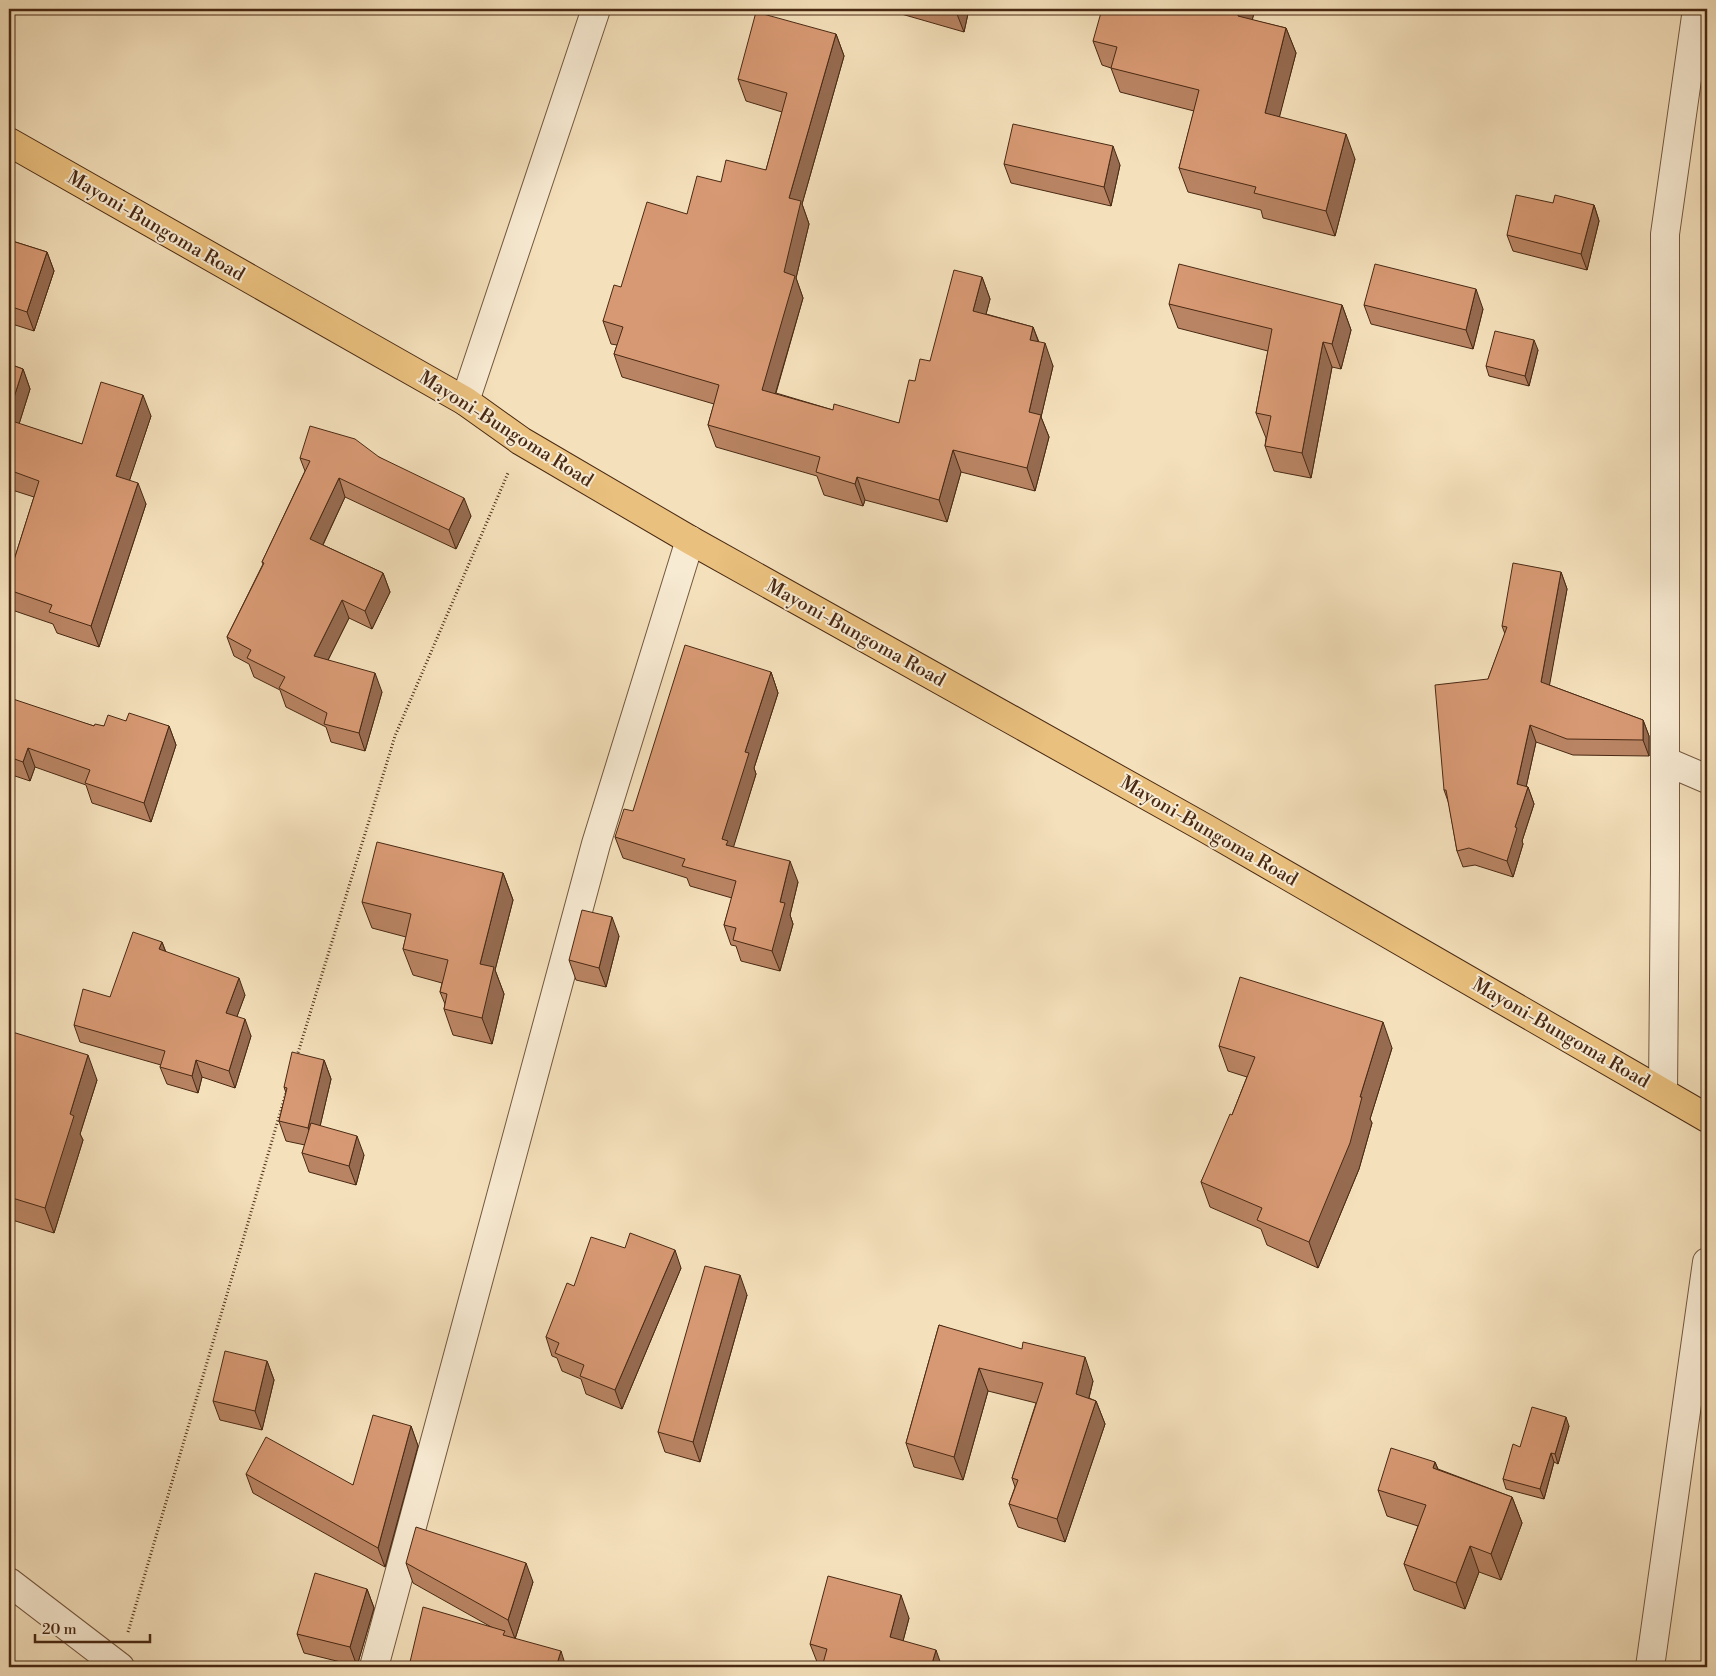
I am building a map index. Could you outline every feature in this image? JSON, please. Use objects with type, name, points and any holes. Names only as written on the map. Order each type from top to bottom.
[{"type":"main road","name":"Mayoni-Bungoma Road","points":[[9,142],[465,401],[521,441],[690,540],[1205,828],[1707,1118]]},
{"type":"street","points":[[465,401],[596,9]]},
{"type":"street","points":[[1663,1092],[1665,234],[1697,9]]},
{"type":"street","points":[[374,1667],[596,844],[690,540]]},
{"type":"street","points":[[1665,761],[1707,778]]},
{"type":"street","points":[[1650,1667],[1707,1262]]},
{"type":"street","points":[[9,1582],[119,1667]]},
{"type":"path","points":[[297,1057],[395,736],[521,441]]},
{"type":"path","points":[[119,1667],[288,1086]]},
{"type":"building","points":[[1102,9],[1239,9],[1238,16],[1286,28],[1265,113],[1346,134],[1326,211],[1254,193],[1256,187],[1179,168],[1199,90],[1111,68],[1117,47],[1093,41]]},
{"type":"building","points":[[756,12],[836,34],[789,198],[801,201],[784,272],[795,276],[762,390],[833,410],[834,404],[899,423],[909,380],[915,381],[920,359],[930,361],[954,270],[982,277],[973,311],[1033,327],[1030,340],[1045,343],[1029,412],[1041,415],[1027,468],[953,450],[939,500],[857,477],[855,484],[816,472],[820,457],[708,425],[719,385],[614,354],[623,327],[603,321],[614,285],[621,287],[647,202],[687,214],[697,176],[721,182],[726,160],[766,170],[787,93],[738,79]]},
{"type":"building","points":[[1013,124],[1113,146],[1104,187],[1004,164]]},
{"type":"building","points":[[1516,195],[1553,203],[1555,195],[1594,205],[1581,254],[1507,235]]},
{"type":"building","points":[[9,240],[47,252],[27,312],[9,306]]},
{"type":"building","points":[[1179,264],[1342,305],[1332,344],[1323,342],[1302,453],[1265,446],[1271,416],[1256,413],[1272,329],[1169,304]]},
{"type":"building","points":[[1375,264],[1476,289],[1466,330],[1364,305]]},
{"type":"building","points":[[1495,331],[1534,340],[1525,376],[1486,366]]},
{"type":"building","points":[[9,364],[23,369],[9,413]]},
{"type":"building","points":[[101,382],[143,395],[116,476],[138,483],[91,626],[49,612],[52,605],[9,590],[9,576],[39,481],[9,470],[9,420],[82,444]]},
{"type":"building","points":[[310,426],[355,439],[379,457],[464,498],[449,530],[339,478],[310,539],[383,573],[365,611],[342,600],[314,656],[375,673],[359,733],[324,724],[327,713],[279,688],[285,677],[247,658],[251,650],[227,637],[264,563],[262,562],[310,461],[300,458]]},
{"type":"building","points":[[1513,563],[1561,572],[1541,682],[1643,720],[1643,740],[1567,739],[1530,725],[1517,784],[1528,787],[1515,827],[1517,828],[1507,861],[1469,848],[1457,851],[1446,790],[1444,790],[1435,685],[1488,679],[1507,627],[1502,626]]},
{"type":"building","points":[[685,645],[771,672],[745,752],[749,753],[722,839],[728,841],[726,845],[790,861],[780,902],[785,903],[772,951],[733,940],[736,928],[724,925],[736,881],[682,866],[685,859],[615,837],[624,809],[633,811]]},
{"type":"building","points":[[10,698],[94,726],[95,724],[104,726],[108,715],[126,721],[129,713],[169,726],[144,803],[85,783],[90,770],[28,748],[23,762],[9,757]]},
{"type":"building","points":[[377,842],[503,873],[480,964],[494,967],[482,1018],[444,1009],[447,994],[440,992],[448,960],[403,949],[411,914],[362,902]]},
{"type":"building","points":[[1707,895],[1707,952],[1705,916]]},
{"type":"building","points":[[582,910],[612,917],[599,968],[569,960]]},
{"type":"building","points":[[133,932],[162,942],[159,949],[239,978],[226,1013],[245,1019],[229,1071],[196,1060],[192,1076],[160,1067],[165,1051],[74,1025],[83,989],[110,997]]},
{"type":"building","points":[[1240,977],[1383,1022],[1360,1097],[1362,1097],[1350,1143],[1309,1242],[1257,1220],[1262,1208],[1201,1182],[1230,1114],[1232,1115],[1255,1057],[1219,1046]]},
{"type":"building","points":[[9,1031],[88,1055],[70,1114],[74,1116],[45,1208],[9,1197]]},
{"type":"building","points":[[292,1052],[324,1060],[308,1128],[279,1121],[287,1088],[284,1087]]},
{"type":"building","points":[[311,1123],[357,1136],[349,1166],[302,1153]]},
{"type":"building","points":[[630,1233],[675,1250],[615,1390],[580,1376],[584,1365],[555,1353],[559,1343],[546,1337],[567,1283],[574,1286],[591,1237],[625,1248]]},
{"type":"building","points":[[705,1266],[740,1275],[693,1442],[658,1432]]},
{"type":"building","points":[[939,1325],[1022,1349],[1023,1342],[1085,1357],[1076,1394],[1096,1401],[1057,1519],[1009,1504],[1018,1480],[1012,1478],[1043,1383],[979,1368],[954,1457],[906,1443]]},
{"type":"building","points":[[225,1351],[267,1361],[255,1411],[213,1401]]},
{"type":"building","points":[[1532,1407],[1566,1417],[1555,1454],[1551,1453],[1540,1489],[1503,1479],[1513,1444],[1520,1447]]},
{"type":"building","points":[[373,1415],[411,1426],[378,1548],[246,1474],[266,1437],[353,1485]]},
{"type":"building","points":[[1391,1448],[1435,1462],[1433,1468],[1512,1497],[1491,1554],[1470,1546],[1456,1583],[1404,1564],[1426,1505],[1378,1490]]},
{"type":"building","points":[[416,1527],[526,1563],[508,1620],[406,1563]]},
{"type":"building","points":[[315,1573],[367,1589],[350,1647],[297,1634]]},
{"type":"building","points":[[828,1576],[901,1595],[890,1637],[936,1650],[931,1667],[822,1667],[827,1649],[810,1644]]},
{"type":"building","points":[[423,1607],[505,1631],[503,1635],[561,1651],[556,1667],[430,1667],[410,1662]]}]
